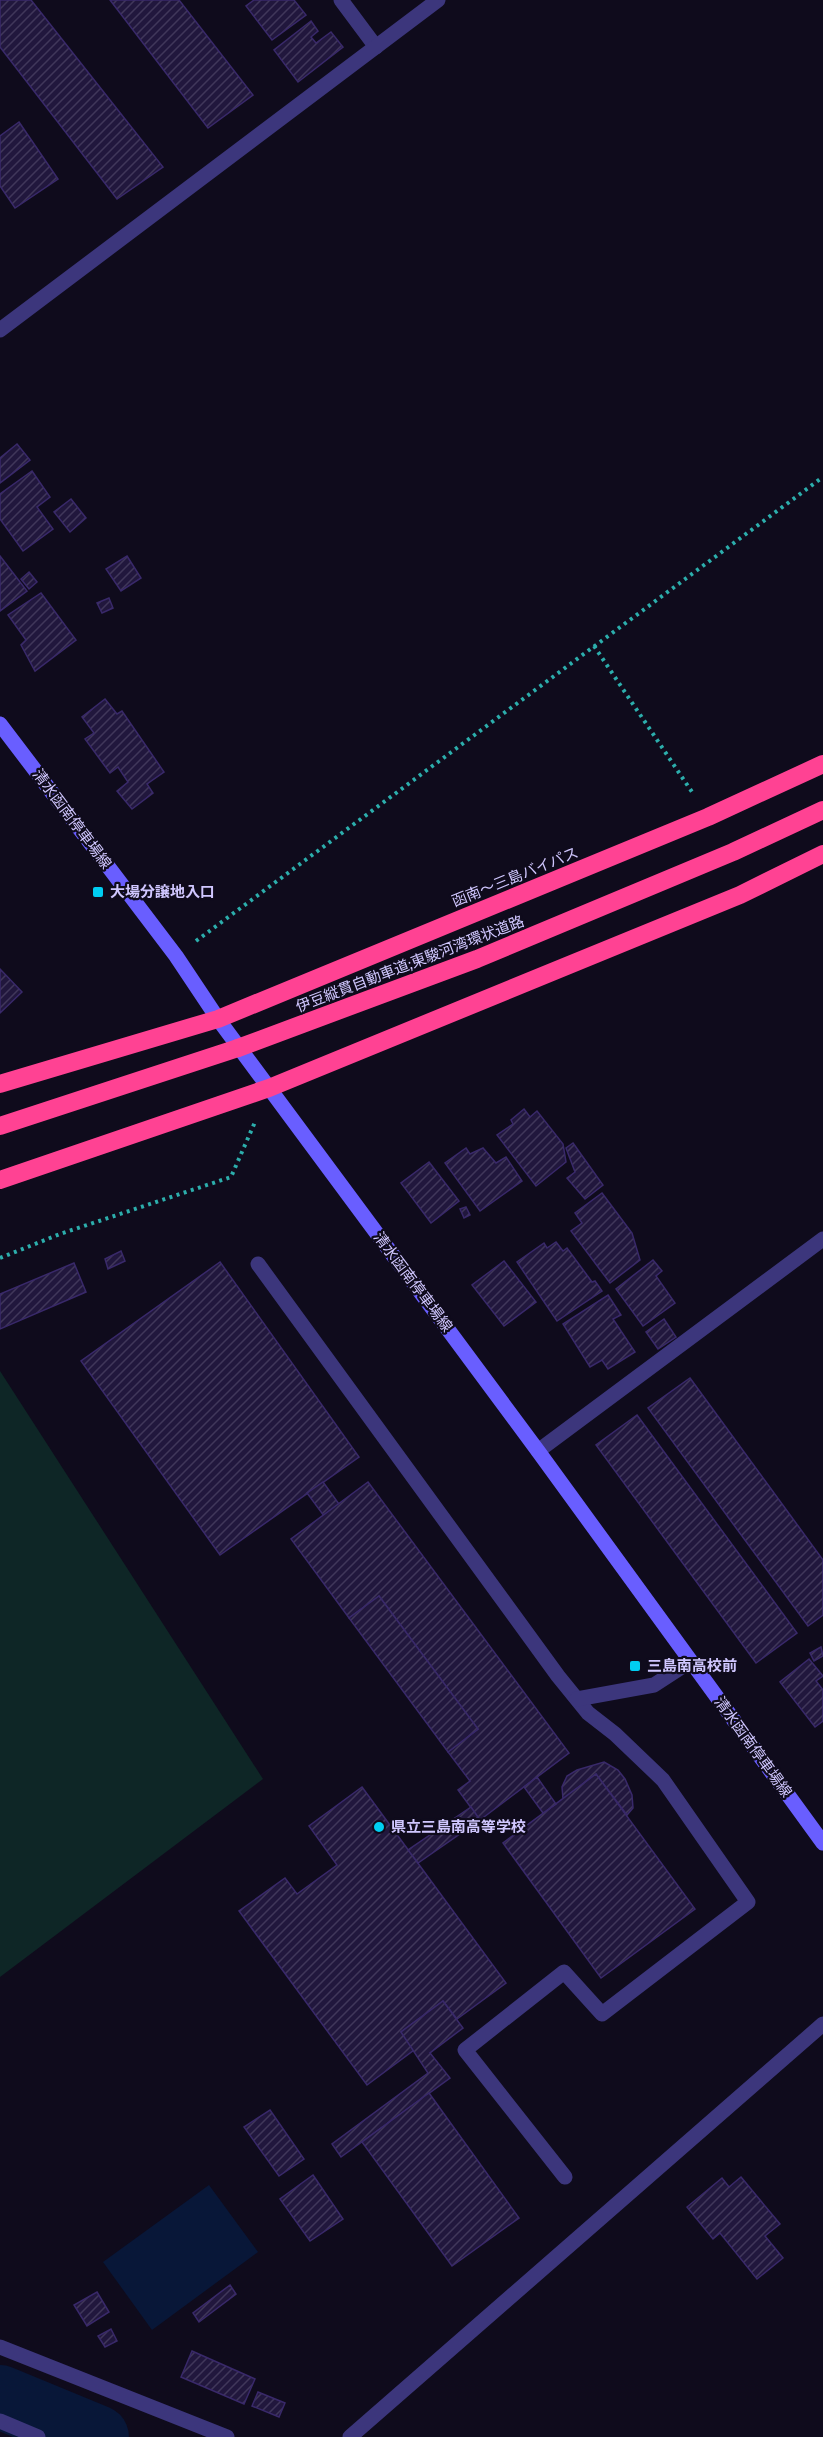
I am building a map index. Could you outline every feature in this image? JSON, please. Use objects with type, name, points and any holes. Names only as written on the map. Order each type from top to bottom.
[{"type":"highway","name":"函南～三島バイパス","points":[[0,1084],[218,1019],[708,817],[823,764]]},
{"type":"highway","name":"伊豆縦貫自動車道;東駿河湾環状道路","points":[[0,1126],[249,1045],[477,959],[733,852],[823,810]]},
{"type":"highway","points":[[0,1180],[269,1088],[740,895],[823,854]]},
{"type":"main road","name":"清水函南停車場線","points":[[0,724],[176,956],[218,1019],[538,1451],[823,1843]]},
{"type":"street","points":[[341,0],[376,46]]},
{"type":"street","points":[[0,330],[438,0]]},
{"type":"street","points":[[538,1451],[823,1239]]},
{"type":"street","points":[[258,1264],[577,1699],[588,1713],[615,1734],[663,1780],[748,1902],[602,2014],[564,1972],[465,2050],[565,2177]]},
{"type":"street","points":[[577,1699],[654,1685],[691,1661]]},
{"type":"street","points":[[350,2437],[823,2024]]},
{"type":"street","points":[[0,2347],[226,2437]]},
{"type":"street","points":[[0,2421],[38,2437]]},
{"type":"path","points":[[176,956],[823,477]]},
{"type":"path","points":[[594,646],[708,817]]},
{"type":"path","points":[[0,1258],[60,1234],[231,1176],[269,1088]]},
{"type":"green space","points":[[0,1371],[263,1779],[0,1977]]},
{"type":"water","points":[[209,2185],[258,2252],[152,2330],[103,2262]]},
{"type":"building","points":[[0,0],[31,0],[163,167],[117,199],[0,47]]},
{"type":"building","points":[[110,0],[179,0],[253,95],[208,128]]},
{"type":"building","points":[[254,0],[294,0],[306,15],[272,40],[246,6]]},
{"type":"building","points":[[311,21],[318,31],[311,37],[316,43],[331,32],[343,47],[298,82],[274,50]]},
{"type":"building","points":[[19,122],[58,179],[15,208],[0,186],[0,136]]},
{"type":"building","points":[[17,444],[30,460],[0,483],[0,458]]},
{"type":"building","points":[[32,471],[50,497],[37,507],[53,529],[23,551],[0,519],[0,494]]},
{"type":"building","points":[[71,499],[86,518],[70,532],[54,512]]},
{"type":"building","points":[[0,556],[27,591],[0,611]]},
{"type":"building","points":[[127,556],[141,578],[121,591],[106,569]]},
{"type":"building","points":[[29,572],[37,582],[29,589],[21,579]]},
{"type":"building","points":[[41,593],[76,640],[35,671],[21,645],[26,640],[8,615]]},
{"type":"building","points":[[109,598],[113,608],[102,613],[97,603]]},
{"type":"building","points":[[105,699],[117,714],[122,711],[164,772],[147,784],[153,793],[132,809],[117,791],[128,782],[118,767],[110,773],[85,739],[94,733],[82,717]]},
{"type":"building","points":[[0,969],[22,992],[0,1013]]},
{"type":"building","points":[[524,1109],[530,1117],[537,1111],[563,1144],[566,1162],[536,1186],[497,1135],[513,1124],[511,1120]]},
{"type":"building","points":[[573,1143],[603,1185],[585,1199],[567,1178],[575,1172],[566,1148]]},
{"type":"building","points":[[466,1148],[470,1154],[483,1148],[496,1163],[506,1157],[522,1181],[480,1211],[445,1163]]},
{"type":"building","points":[[429,1162],[459,1201],[431,1223],[401,1183]]},
{"type":"building","points":[[602,1193],[632,1233],[640,1260],[610,1283],[571,1231],[582,1223],[575,1213]]},
{"type":"building","points":[[466,1207],[470,1215],[464,1218],[460,1209]]},
{"type":"building","points":[[556,1242],[563,1251],[567,1248],[592,1282],[595,1281],[602,1291],[557,1321],[517,1262],[544,1243],[547,1248]]},
{"type":"building","points":[[121,1251],[125,1261],[108,1269],[105,1259]]},
{"type":"building","points":[[653,1260],[662,1271],[656,1276],[675,1303],[643,1326],[616,1289]]},
{"type":"building","points":[[504,1261],[536,1302],[504,1326],[472,1285]]},
{"type":"building","points":[[220,1262],[359,1457],[220,1555],[81,1361]]},
{"type":"building","points":[[74,1263],[86,1292],[0,1329],[0,1294]]},
{"type":"building","points":[[608,1295],[621,1315],[613,1319],[635,1352],[608,1369],[602,1360],[590,1367],[563,1324]]},
{"type":"building","points":[[664,1319],[676,1337],[658,1349],[646,1332]]},
{"type":"building","points":[[690,1378],[823,1560],[823,1615],[808,1626],[648,1408]]},
{"type":"building","points":[[637,1415],[797,1633],[756,1663],[596,1445]]},
{"type":"building","points":[[323,1482],[339,1504],[324,1516],[307,1493]]},
{"type":"building","points":[[368,1482],[569,1753],[480,1820],[458,1790],[470,1781],[448,1752],[478,1729],[379,1596],[349,1618],[291,1539]]},
{"type":"building","points":[[379,1596],[478,1729],[448,1752],[349,1618]]},
{"type":"building","points":[[821,1647],[823,1656],[814,1661],[810,1653]]},
{"type":"building","points":[[809,1659],[823,1676],[816,1681],[823,1690],[823,1721],[815,1727],[780,1682]]},
{"type":"building","points":[[604,1762],[618,1770],[632,1795],[633,1808],[627,1815],[596,1774],[563,1799],[562,1787],[567,1776],[577,1770]]},
{"type":"building","points":[[596,1774],[695,1909],[601,1978],[503,1843]]},
{"type":"building","points":[[537,1777],[556,1804],[543,1813],[524,1787]]},
{"type":"building","points":[[362,1787],[506,1983],[457,2019],[443,2001],[401,2032],[414,2050],[367,2085],[239,1911],[285,1878],[297,1894],[337,1865],[309,1826]]},
{"type":"building","points":[[471,1807],[480,1820],[418,1863],[408,1850]]},
{"type":"building","points":[[443,2001],[463,2028],[430,2053],[450,2078],[341,2157],[332,2144],[428,2073],[401,2032]]},
{"type":"building","points":[[429,2093],[519,2218],[452,2266],[362,2142]]},
{"type":"building","points":[[270,2110],[304,2159],[279,2176],[244,2127]]},
{"type":"building","points":[[313,2175],[343,2219],[310,2241],[280,2199]]},
{"type":"building","points":[[741,2177],[780,2224],[765,2236],[783,2258],[757,2279],[720,2233],[713,2239],[687,2207],[722,2178],[729,2187]]},
{"type":"building","points":[[230,2285],[236,2294],[199,2322],[193,2313]]},
{"type":"building","points":[[97,2292],[109,2312],[87,2326],[74,2305]]},
{"type":"building","points":[[111,2329],[117,2341],[105,2347],[98,2336]]},
{"type":"building","points":[[192,2351],[255,2379],[244,2404],[181,2377]]},
{"type":"building","points":[[258,2392],[285,2403],[279,2417],[252,2406]]},
{"type":"waterway","points":[[0,2397],[97,2437]]},
{"type":"place","name":"大場分譲地入口","points":[[98,892]]},
{"type":"place","name":"三島南高校前","points":[[635,1666]]},
{"type":"place","name":"県立三島南高等学校","points":[[379,1827]]}]
